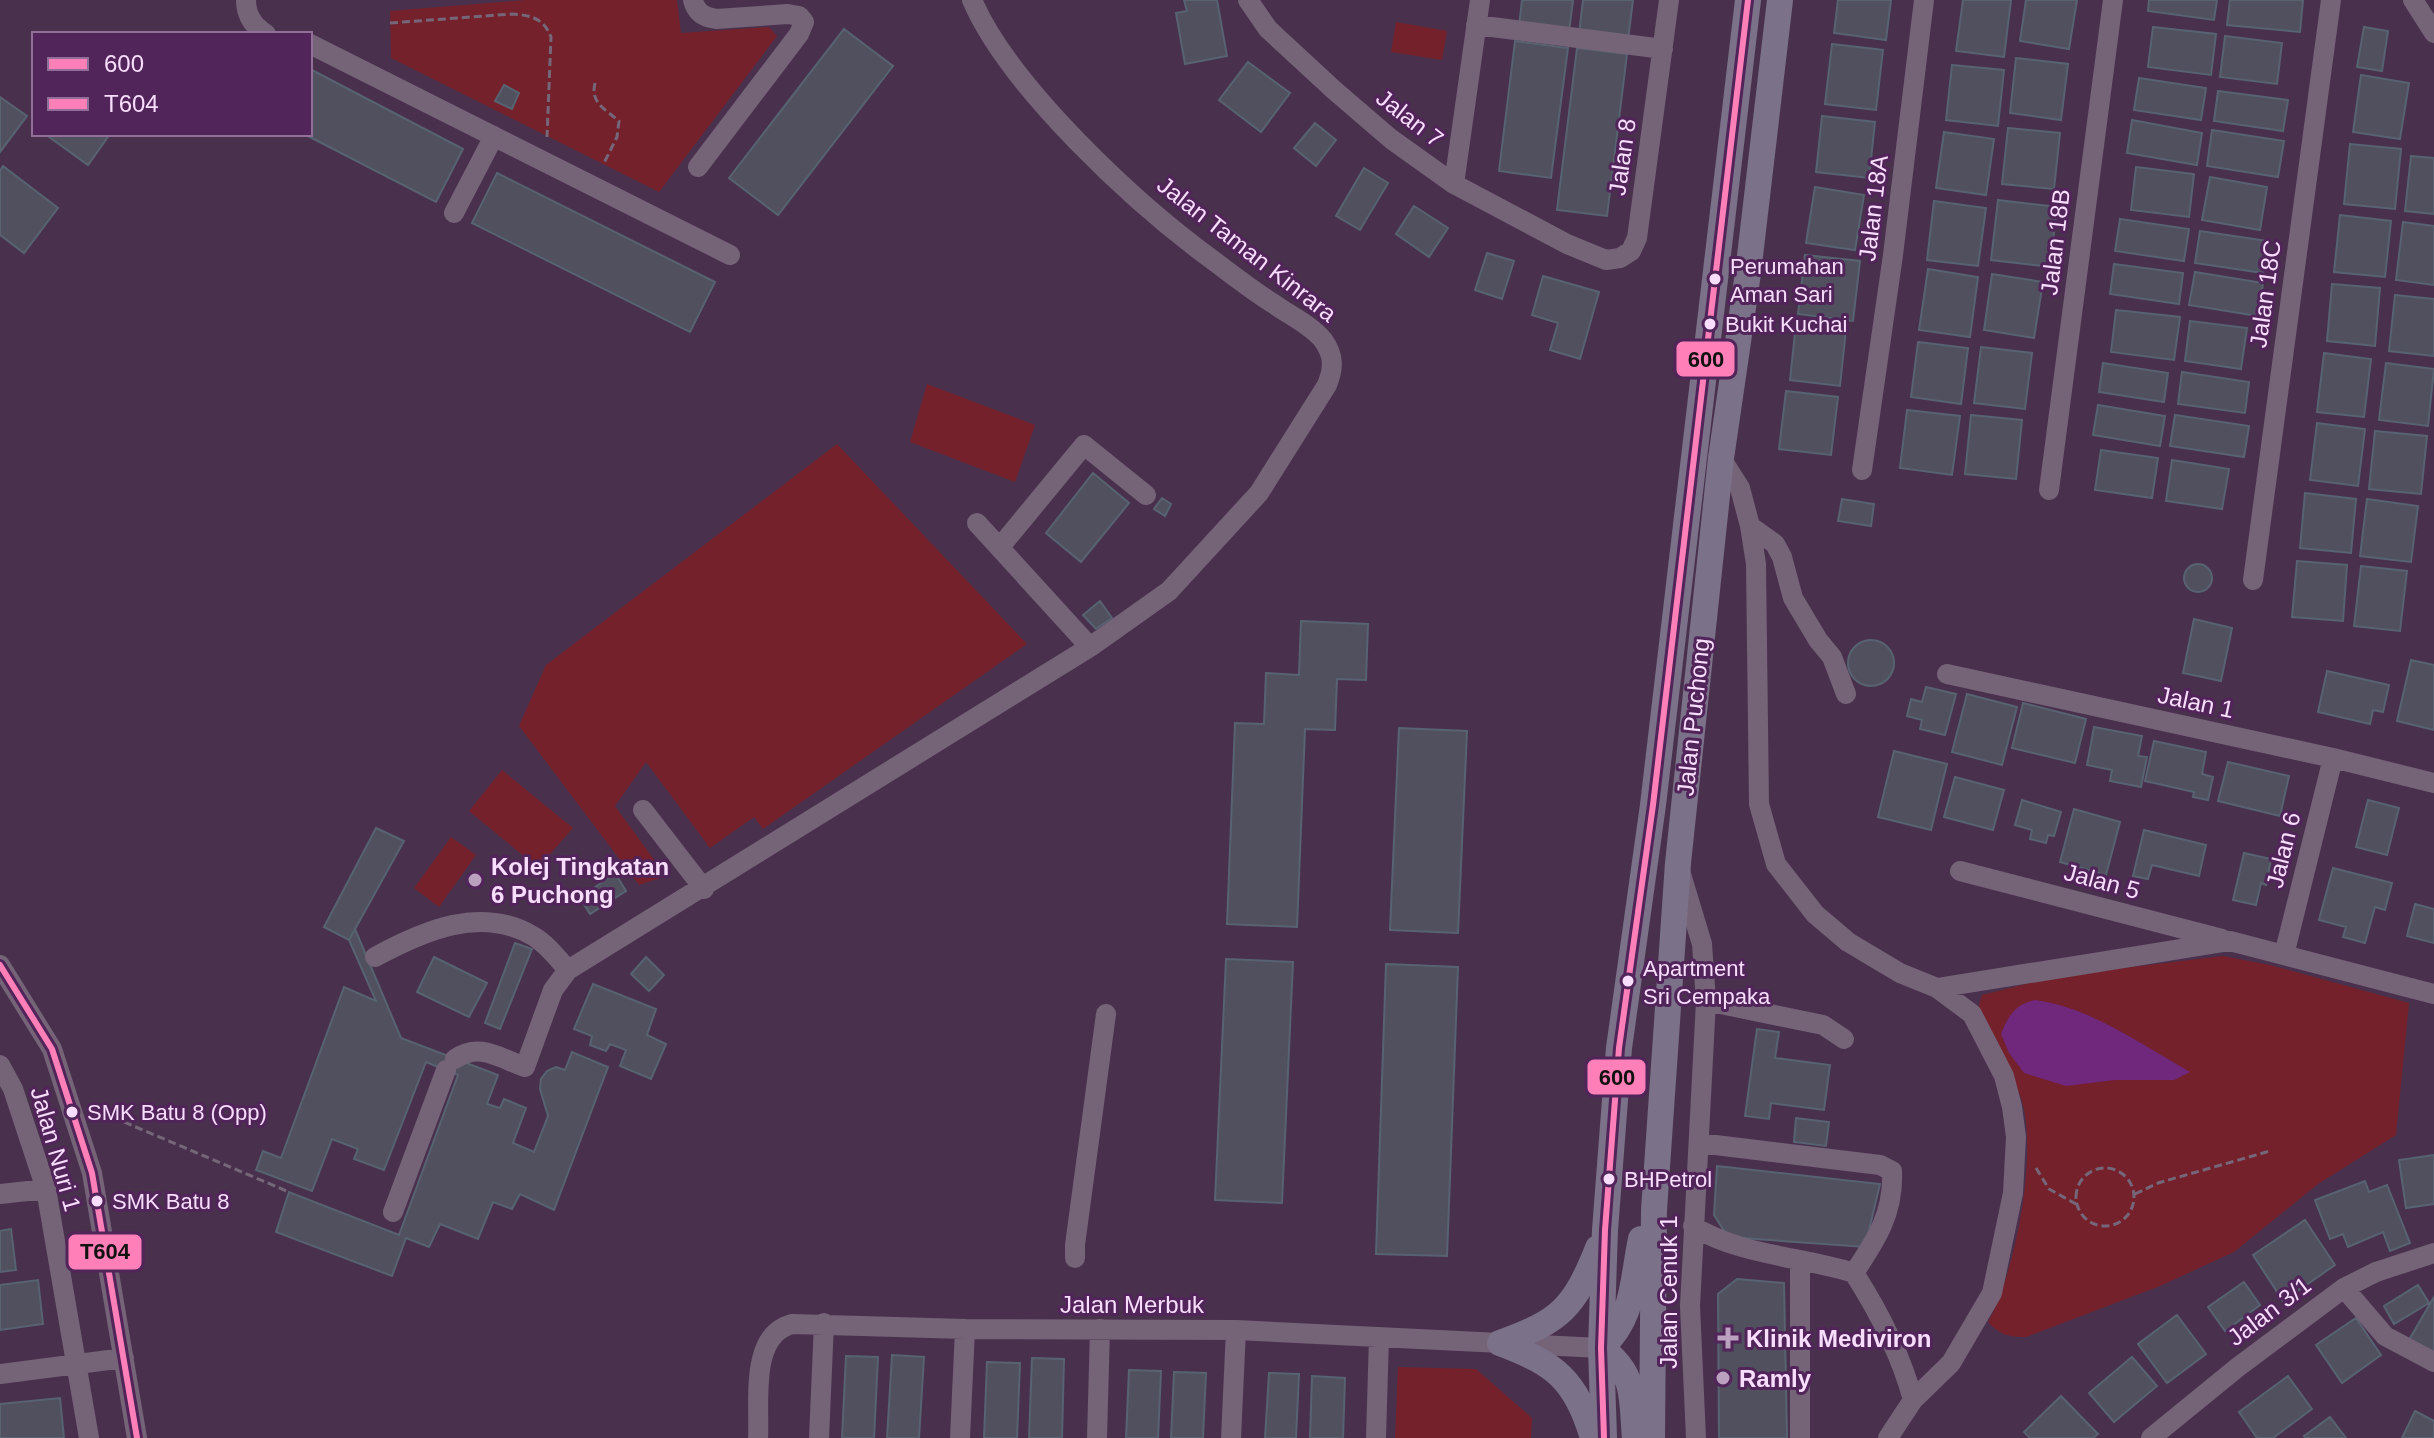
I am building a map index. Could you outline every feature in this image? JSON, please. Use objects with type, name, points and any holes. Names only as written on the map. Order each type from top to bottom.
[{"type":"main road","name":"Jalan Puchong","points":[[1604,1438],[1601,1348],[1605,1230],[1619,1048],[1653,805],[1748,0]]},
{"type":"main road","name":"Jalan Puchong","points":[[1652,1438],[1654,1210],[1678,863],[1721,458],[1748,273],[1780,0]]},
{"type":"main road","points":[[1635,1438],[1629,1380],[1619,1362],[1601,1348],[1617,1333],[1628,1311],[1643,1232],[1654,1210]]},
{"type":"main road","points":[[1500,1343],[1533,1332],[1563,1312],[1589,1271],[1605,1230]]},
{"type":"main road","points":[[1500,1343],[1554,1369],[1574,1390],[1593,1438]]},
{"type":"street","points":[[246,0],[246,11],[256,28],[263,32]]},
{"type":"street","points":[[693,0],[704,17],[716,19],[788,14],[799,16],[804,22],[799,34],[698,167]]},
{"type":"street","name":"Jalan Taman Kinrara","points":[[568,970],[704,889],[1090,647],[1169,591],[1259,493],[1332,373],[1333,361],[1318,334],[1164,223],[1085,147],[995,43],[972,0]]},
{"type":"street","name":"Jalan 7","points":[[1248,0],[1268,29],[1391,139],[1454,184],[1567,244]]},
{"type":"street","points":[[1454,184],[1480,0]]},
{"type":"street","name":"Jalan 8","points":[[1567,244],[1606,260],[1620,258],[1631,251],[1639,227],[1669,0]]},
{"type":"street","name":"Jalan 18A","points":[[1862,470],[1895,241],[1924,0]]},
{"type":"street","name":"Jalan 18B","points":[[2049,490],[2113,0]]},
{"type":"street","name":"Jalan 18C","points":[[2253,580],[2330,7],[2344,0]]},
{"type":"street","points":[[2413,0],[2434,33]]},
{"type":"street","points":[[1476,25],[1663,49]]},
{"type":"street","points":[[312,45],[730,255]]},
{"type":"street","points":[[454,213],[494,136]]},
{"type":"street","points":[[1000,547],[1084,445],[1146,495]]},
{"type":"street","points":[[1721,458],[1740,488],[1750,526],[1757,590],[1759,804],[1776,864],[1815,914],[1848,942],[1900,973],[1937,988],[1972,1014],[2004,1076],[2012,1107],[2016,1137],[2013,1193],[1992,1293],[1951,1363],[1913,1400],[1888,1438]]},
{"type":"street","points":[[977,523],[1090,647]]},
{"type":"street","points":[[1750,526],[1775,544],[1782,557],[1793,598],[1811,630],[1832,657],[1846,694]]},
{"type":"street","name":"Jalan 1","points":[[1947,674],[2434,783]]},
{"type":"street","name":"Jalan 6","points":[[2284,955],[2333,758]]},
{"type":"street","points":[[643,810],[704,889]]},
{"type":"street","name":"Jalan Cenuk 1","points":[[1678,863],[1702,944],[1706,1001],[1690,1306],[1696,1438]]},
{"type":"street","name":"Jalan 5","points":[[1960,871],[2434,994]]},
{"type":"street","points":[[375,957],[430,930],[456,924],[490,923],[513,926],[535,936],[568,970],[553,990],[525,1067],[477,1049],[468,1050],[450,1064],[393,1212]]},
{"type":"street","name":"Jalan 5","points":[[1937,988],[2230,941]]},
{"type":"street","points":[[0,965],[52,1049],[88,1160],[137,1438]]},
{"type":"street","points":[[1972,1014],[1974,994],[1997,980]]},
{"type":"street","points":[[1706,1001],[1823,1025],[1844,1039]]},
{"type":"street","points":[[1075,1258],[1106,1014]]},
{"type":"street","name":"Jalan Nuri 1","points":[[0,1065],[13,1089],[46,1189],[89,1438]]},
{"type":"street","points":[[1699,1143],[1880,1165],[1892,1171],[1893,1188],[1881,1233],[1854,1273]]},
{"type":"street","points":[[0,1194],[46,1189]]},
{"type":"street","points":[[1693,1226],[1722,1239],[1854,1273],[1887,1331],[1913,1400]]},
{"type":"street","name":"Jalan 3/1","points":[[2151,1438],[2238,1367],[2344,1288],[2376,1272],[2434,1253]]},
{"type":"street","points":[[1800,1261],[1800,1438]]},
{"type":"street","points":[[2344,1288],[2385,1336],[2434,1362]]},
{"type":"street","points":[[819,1438],[824,1323]]},
{"type":"street","name":"Jalan Merbuk","points":[[758,1438],[761,1369],[768,1342],[773,1333],[783,1327],[824,1323],[965,1329],[1236,1330],[1601,1348]]},
{"type":"street","points":[[960,1438],[965,1329]]},
{"type":"street","points":[[1097,1438],[1100,1329]]},
{"type":"street","points":[[1231,1438],[1236,1330]]},
{"type":"street","points":[[1376,1438],[1379,1337]]},
{"type":"street","points":[[0,1374],[124,1358]]},
{"type":"path","points":[[390,23],[512,14],[539,20],[547,27],[551,37],[547,137]]},
{"type":"path","points":[[595,83],[595,99],[600,107],[619,121],[620,128],[603,165]]},
{"type":"path","points":[[91,1108],[289,1192]]},
{"type":"path","points":[[2135,1194],[2158,1183],[2270,1151]]},
{"type":"path","points":[[2035,1167],[2049,1189],[2076,1204]]},
{"type":"path","points":[[2107,1168],[2121,1172],[2134,1187],[2129,1214],[2110,1228],[2097,1227],[2081,1217],[2076,1204],[2076,1190],[2091,1171],[2107,1168]]},
{"type":"shaded area","points":[[525,0],[677,0],[681,33],[769,27],[777,36],[659,192],[391,58],[390,11]]},
{"type":"shaded area","points":[[1396,22],[1447,31],[1442,60],[1391,52]]},
{"type":"shaded area","points":[[927,384],[1035,425],[1015,482],[910,442]]},
{"type":"shaded area","points":[[837,444],[1027,644],[763,829],[754,817],[710,848],[646,762],[615,806],[666,876],[639,885],[519,726],[546,665]]},
{"type":"shaded area","points":[[502,770],[573,828],[538,868],[469,811]]},
{"type":"shaded area","points":[[451,837],[476,855],[439,907],[414,888]]},
{"type":"shaded area","points":[[2223,956],[2270,965],[2409,1003],[2396,1135],[2318,1184],[2234,1252],[2160,1286],[2026,1337],[2001,1332],[1988,1322],[2007,1275],[2021,1214],[2027,1152],[2026,1125],[2018,1091],[1981,1014],[1979,1006],[1982,995],[2058,976]]},
{"type":"shaded area","points":[[2035,1000],[2076,1010],[2096,1019],[2190,1072],[2174,1080],[2115,1080],[2066,1086],[2024,1073],[2009,1053],[2001,1034],[2013,1012],[2022,1004]]},
{"type":"shaded area","points":[[1398,1367],[1476,1369],[1532,1418],[1531,1438],[1395,1438]]},
{"type":"building","points":[[1184,0],[1217,0],[1227,56],[1185,64],[1176,13],[1187,11]]},
{"type":"building","points":[[1522,0],[1573,0],[1569,32],[1519,26]]},
{"type":"building","points":[[1583,0],[1633,0],[1628,40],[1579,34]]},
{"type":"building","points":[[1838,0],[1891,0],[1886,40],[1834,33]]},
{"type":"building","points":[[1963,0],[2011,0],[2004,57],[1956,51]]},
{"type":"building","points":[[2026,0],[2077,0],[2069,49],[2020,41]]},
{"type":"building","points":[[2149,0],[2217,0],[2214,20],[2148,11]]},
{"type":"building","points":[[2230,0],[2303,0],[2300,32],[2227,25]]},
{"type":"building","points":[[2153,27],[2216,34],[2211,75],[2148,67]]},
{"type":"building","points":[[2364,27],[2388,31],[2382,71],[2357,67]]},
{"type":"building","points":[[844,29],[893,66],[778,215],[729,178]]},
{"type":"building","points":[[2225,36],[2282,43],[2277,84],[2220,77]]},
{"type":"building","points":[[1515,41],[1568,48],[1551,178],[1499,171]]},
{"type":"building","points":[[1832,44],[1883,50],[1876,110],[1825,104]]},
{"type":"building","points":[[1577,48],[1627,54],[1607,216],[1557,210]]},
{"type":"building","points":[[2016,58],[2068,64],[2061,120],[2010,113]]},
{"type":"building","points":[[1248,62],[1290,93],[1261,132],[1219,100]]},
{"type":"building","points":[[1952,65],[2004,70],[1998,126],[1946,120]]},
{"type":"building","points":[[312,70],[463,149],[436,202],[308,136],[312,136]]},
{"type":"building","points":[[2361,75],[2409,83],[2400,139],[2353,132]]},
{"type":"building","points":[[2139,78],[2206,88],[2201,120],[2134,110]]},
{"type":"building","points":[[504,85],[519,93],[512,109],[495,101]]},
{"type":"building","points":[[2218,91],[2288,100],[2283,131],[2214,121]]},
{"type":"building","points":[[0,97],[27,116],[0,152]]},
{"type":"building","points":[[1822,116],[1875,122],[1869,178],[1816,172]]},
{"type":"building","points":[[2132,120],[2202,133],[2197,165],[2127,153]]},
{"type":"building","points":[[1315,123],[1336,140],[1316,166],[1294,148]]},
{"type":"building","points":[[2008,128],[2060,133],[2054,189],[2002,184]]},
{"type":"building","points":[[2212,130],[2284,141],[2278,177],[2207,166]]},
{"type":"building","points":[[1944,132],[1994,139],[1986,195],[1936,188]]},
{"type":"building","points":[[48,136],[109,136],[88,165]]},
{"type":"building","points":[[2350,144],[2401,149],[2395,209],[2344,204]]},
{"type":"building","points":[[2411,156],[2434,158],[2434,214],[2405,211]]},
{"type":"building","points":[[3,166],[58,208],[24,253],[0,235],[0,171]]},
{"type":"building","points":[[2136,167],[2194,174],[2189,217],[2131,210]]},
{"type":"building","points":[[1364,168],[1388,183],[1360,230],[1336,216]]},
{"type":"building","points":[[497,173],[715,282],[690,332],[472,223]]},
{"type":"building","points":[[2210,177],[2267,187],[2260,230],[2202,220]]},
{"type":"building","points":[[1815,187],[1864,195],[1855,250],[1806,243]]},
{"type":"building","points":[[1998,200],[2057,207],[2050,267],[1991,260]]},
{"type":"building","points":[[1934,201],[1986,208],[1978,266],[1927,260]]},
{"type":"building","points":[[1414,206],[1448,228],[1429,257],[1396,234]]},
{"type":"building","points":[[2340,215],[2391,221],[2385,277],[2334,272]]},
{"type":"building","points":[[2120,219],[2189,229],[2184,261],[2115,251]]},
{"type":"building","points":[[2403,222],[2434,226],[2434,285],[2396,280]]},
{"type":"building","points":[[2200,231],[2268,241],[2263,273],[2195,263]]},
{"type":"building","points":[[1487,253],[1514,261],[1502,299],[1475,290]]},
{"type":"building","points":[[1805,255],[1860,261],[1853,321],[1798,314]]},
{"type":"building","points":[[2114,264],[2183,273],[2179,304],[2110,294]]},
{"type":"building","points":[[1928,269],[1978,277],[1970,337],[1919,330]]},
{"type":"building","points":[[2195,272],[2263,283],[2258,316],[2189,305]]},
{"type":"building","points":[[1992,274],[2043,282],[2034,338],[1984,330]]},
{"type":"building","points":[[1543,276],[1599,292],[1580,359],[1550,350],[1558,323],[1532,315]]},
{"type":"building","points":[[2332,284],[2380,288],[2375,346],[2327,341]]},
{"type":"building","points":[[2395,295],[2434,299],[2434,356],[2389,351]]},
{"type":"building","points":[[2116,310],[2180,317],[2174,360],[2111,352]]},
{"type":"building","points":[[2190,321],[2247,328],[2241,369],[2185,361]]},
{"type":"building","points":[[1796,323],[1846,329],[1840,386],[1790,380]]},
{"type":"building","points":[[1918,342],[1968,348],[1961,404],[1911,397]]},
{"type":"building","points":[[1981,347],[2032,353],[2025,409],[1974,403]]},
{"type":"building","points":[[2324,353],[2371,359],[2364,417],[2317,412]]},
{"type":"building","points":[[2103,363],[2168,373],[2164,402],[2099,392]]},
{"type":"building","points":[[2386,363],[2434,369],[2428,426],[2379,420]]},
{"type":"building","points":[[2182,372],[2249,382],[2245,413],[2178,404]]},
{"type":"building","points":[[1786,391],[1838,397],[1831,455],[1779,449]]},
{"type":"building","points":[[2098,405],[2165,416],[2160,446],[2093,435]]},
{"type":"building","points":[[1907,410],[1960,416],[1952,475],[1900,468]]},
{"type":"building","points":[[1971,415],[2022,420],[2016,479],[1965,474]]},
{"type":"building","points":[[2175,415],[2249,426],[2244,457],[2170,446]]},
{"type":"building","points":[[2317,423],[2365,429],[2358,486],[2310,480]]},
{"type":"building","points":[[2375,431],[2427,436],[2421,494],[2369,489]]},
{"type":"building","points":[[2101,450],[2158,458],[2152,498],[2095,490]]},
{"type":"building","points":[[2172,460],[2229,469],[2222,509],[2166,501]]},
{"type":"building","points":[[1093,473],[1129,503],[1081,562],[1046,533]]},
{"type":"building","points":[[2305,493],[2356,499],[2351,553],[2300,548]]},
{"type":"building","points":[[1162,498],[1171,504],[1165,516],[1154,509]]},
{"type":"building","points":[[1842,499],[1874,504],[1871,526],[1838,521]]},
{"type":"building","points":[[2367,499],[2418,506],[2411,562],[2360,556]]},
{"type":"building","points":[[2297,561],[2347,565],[2343,621],[2292,617]]},
{"type":"building","points":[[2198,564],[2208,568],[2212,578],[2208,588],[2198,592],[2188,588],[2184,578],[2188,568]]},
{"type":"building","points":[[2361,566],[2407,571],[2400,631],[2354,626]]},
{"type":"building","points":[[1100,601],[1112,618],[1096,629],[1083,615]]},
{"type":"building","points":[[2194,619],[2232,628],[2221,681],[2183,673]]},
{"type":"building","points":[[1301,621],[1368,624],[1366,680],[1337,679],[1335,730],[1305,729],[1297,927],[1227,924],[1235,723],[1264,724],[1266,673],[1299,675]]},
{"type":"building","points":[[1871,640],[1887,647],[1894,663],[1887,679],[1871,686],[1855,679],[1848,663],[1855,647]]},
{"type":"building","points":[[2411,660],[2434,665],[2434,730],[2397,721]]},
{"type":"building","points":[[2327,671],[2389,685],[2383,712],[2373,710],[2370,724],[2318,712]]},
{"type":"building","points":[[1926,687],[1956,694],[1945,735],[1920,729],[1922,720],[1907,716],[1911,699],[1922,702]]},
{"type":"building","points":[[1967,694],[2017,707],[2002,765],[1952,752]]},
{"type":"building","points":[[2023,703],[2086,719],[2075,763],[2012,748]]},
{"type":"building","points":[[2094,727],[2142,736],[2138,756],[2147,757],[2141,787],[2110,781],[2112,770],[2087,765]]},
{"type":"building","points":[[1399,728],[1467,731],[1458,933],[1390,930]]},
{"type":"building","points":[[2154,741],[2206,752],[2202,774],[2213,777],[2208,800],[2193,797],[2194,792],[2145,781]]},
{"type":"building","points":[[1894,751],[1947,764],[1931,830],[1878,817]]},
{"type":"building","points":[[2228,762],[2289,776],[2280,816],[2218,801]]},
{"type":"building","points":[[1955,777],[2004,790],[1993,830],[1944,817]]},
{"type":"building","points":[[2022,800],[2061,812],[2054,836],[2048,835],[2046,843],[2030,839],[2032,830],[2015,825]]},
{"type":"building","points":[[2368,800],[2399,808],[2387,855],[2356,847]]},
{"type":"building","points":[[2074,809],[2120,822],[2106,875],[2060,862]]},
{"type":"building","points":[[376,828],[404,841],[349,940],[324,927]]},
{"type":"building","points":[[2144,830],[2206,845],[2199,876],[2152,865],[2148,879],[2133,876]]},
{"type":"building","points":[[2244,853],[2271,859],[2266,885],[2261,883],[2256,905],[2233,900]]},
{"type":"building","points":[[2333,868],[2392,883],[2385,910],[2375,907],[2365,943],[2343,937],[2346,927],[2319,920]]},
{"type":"building","points":[[615,873],[626,891],[590,914],[580,898]]},
{"type":"building","points":[[2415,904],[2434,909],[2434,943],[2407,936]]},
{"type":"building","points":[[355,929],[401,1038],[498,1075],[487,1104],[500,1108],[504,1099],[526,1108],[513,1143],[534,1152],[548,1116],[540,1089],[541,1079],[547,1071],[556,1067],[565,1070],[572,1052],[608,1067],[554,1210],[520,1194],[512,1209],[493,1202],[478,1239],[440,1224],[429,1247],[406,1238],[392,1276],[276,1232],[289,1192],[399,1235],[458,1075],[426,1062],[384,1170],[354,1159],[358,1149],[332,1139],[312,1191],[256,1170],[263,1151],[281,1158],[344,987],[376,1001],[349,940]]},
{"type":"building","points":[[515,943],[532,949],[500,1029],[485,1023]]},
{"type":"building","points":[[434,957],[487,983],[469,1017],[417,992]]},
{"type":"building","points":[[646,957],[664,975],[649,991],[631,974]]},
{"type":"building","points":[[1226,959],[1293,962],[1282,1203],[1215,1200]]},
{"type":"building","points":[[1386,964],[1458,967],[1447,1256],[1376,1254]]},
{"type":"building","points":[[593,984],[656,1009],[647,1035],[666,1044],[651,1079],[620,1066],[626,1050],[610,1044],[606,1051],[590,1045],[592,1036],[574,1029]]},
{"type":"building","points":[[1757,1029],[1779,1032],[1775,1058],[1830,1065],[1824,1110],[1771,1103],[1769,1119],[1745,1116]]},
{"type":"building","points":[[1796,1118],[1829,1122],[1826,1146],[1794,1142]]},
{"type":"building","points":[[2434,1155],[2434,1204],[2406,1208],[2399,1160]]},
{"type":"building","points":[[1717,1166],[1880,1184],[1865,1247],[1728,1237],[1714,1215]]},
{"type":"building","points":[[2365,1181],[2369,1192],[2387,1185],[2410,1243],[2390,1251],[2383,1232],[2348,1247],[2343,1234],[2330,1239],[2315,1200]]},
{"type":"building","points":[[2305,1220],[2335,1265],[2283,1301],[2253,1255]]},
{"type":"building","points":[[11,1229],[16,1270],[0,1272],[0,1231]]},
{"type":"building","points":[[1737,1279],[1784,1283],[1787,1438],[1719,1438],[1718,1294]]},
{"type":"building","points":[[38,1280],[43,1324],[0,1330],[0,1285]]},
{"type":"building","points":[[2244,1282],[2260,1305],[2225,1331],[2208,1307]]},
{"type":"building","points":[[2418,1285],[2429,1303],[2394,1324],[2384,1306]]},
{"type":"building","points":[[2434,1297],[2434,1355],[2409,1340]]},
{"type":"building","points":[[2177,1315],[2206,1354],[2167,1383],[2138,1344]]},
{"type":"building","points":[[2356,1318],[2381,1355],[2342,1383],[2316,1345]]},
{"type":"building","points":[[892,1355],[924,1357],[919,1438],[887,1438]]},
{"type":"building","points":[[846,1356],[878,1357],[874,1438],[842,1438]]},
{"type":"building","points":[[2132,1357],[2157,1386],[2114,1422],[2089,1393]]},
{"type":"building","points":[[1032,1358],[1064,1359],[1062,1438],[1029,1438]]},
{"type":"building","points":[[987,1362],[1020,1363],[1017,1438],[984,1438]]},
{"type":"building","points":[[1129,1370],[1161,1371],[1158,1438],[1126,1438]]},
{"type":"building","points":[[1174,1372],[1206,1373],[1203,1438],[1171,1438]]},
{"type":"building","points":[[1269,1373],[1299,1374],[1296,1438],[1265,1438]]},
{"type":"building","points":[[1312,1376],[1345,1378],[1343,1438],[1310,1438]]},
{"type":"building","points":[[2288,1376],[2312,1409],[2273,1438],[2257,1438],[2239,1412]]},
{"type":"building","points":[[2061,1396],[2098,1434],[2093,1438],[2030,1438],[2024,1432]]},
{"type":"building","points":[[60,1398],[64,1438],[0,1438],[0,1404]]},
{"type":"building","points":[[2415,1411],[2434,1421],[2434,1438],[2402,1438]]},
{"type":"building","points":[[2330,1417],[2346,1438],[2304,1436]]},
{"type":"transit line","name":"600","points":[[1604,1438],[1601,1348],[1605,1230],[1619,1048],[1653,805],[1748,0]]},
{"type":"transit line","name":"T604","points":[[0,965],[52,1049],[92,1173],[137,1438]]},
{"type":"place","name":"Perumahan Aman Sari","points":[[1715,279]]},
{"type":"place","name":"Bukit Kuchai","points":[[1710,324]]},
{"type":"place","name":"Kolej Tingkatan 6 Puchong","points":[[475,880]]},
{"type":"place","name":"Apartment Sri Cempaka","points":[[1628,981]]},
{"type":"place","name":"SMK Batu 8 (Opp)","points":[[72,1112]]},
{"type":"place","name":"BHPetrol","points":[[1609,1179]]},
{"type":"place","name":"SMK Batu 8","points":[[97,1201]]},
{"type":"place","name":"Klinik Mediviron","points":[[1728,1338]]},
{"type":"place","name":"Ramly","points":[[1723,1378]]}]
